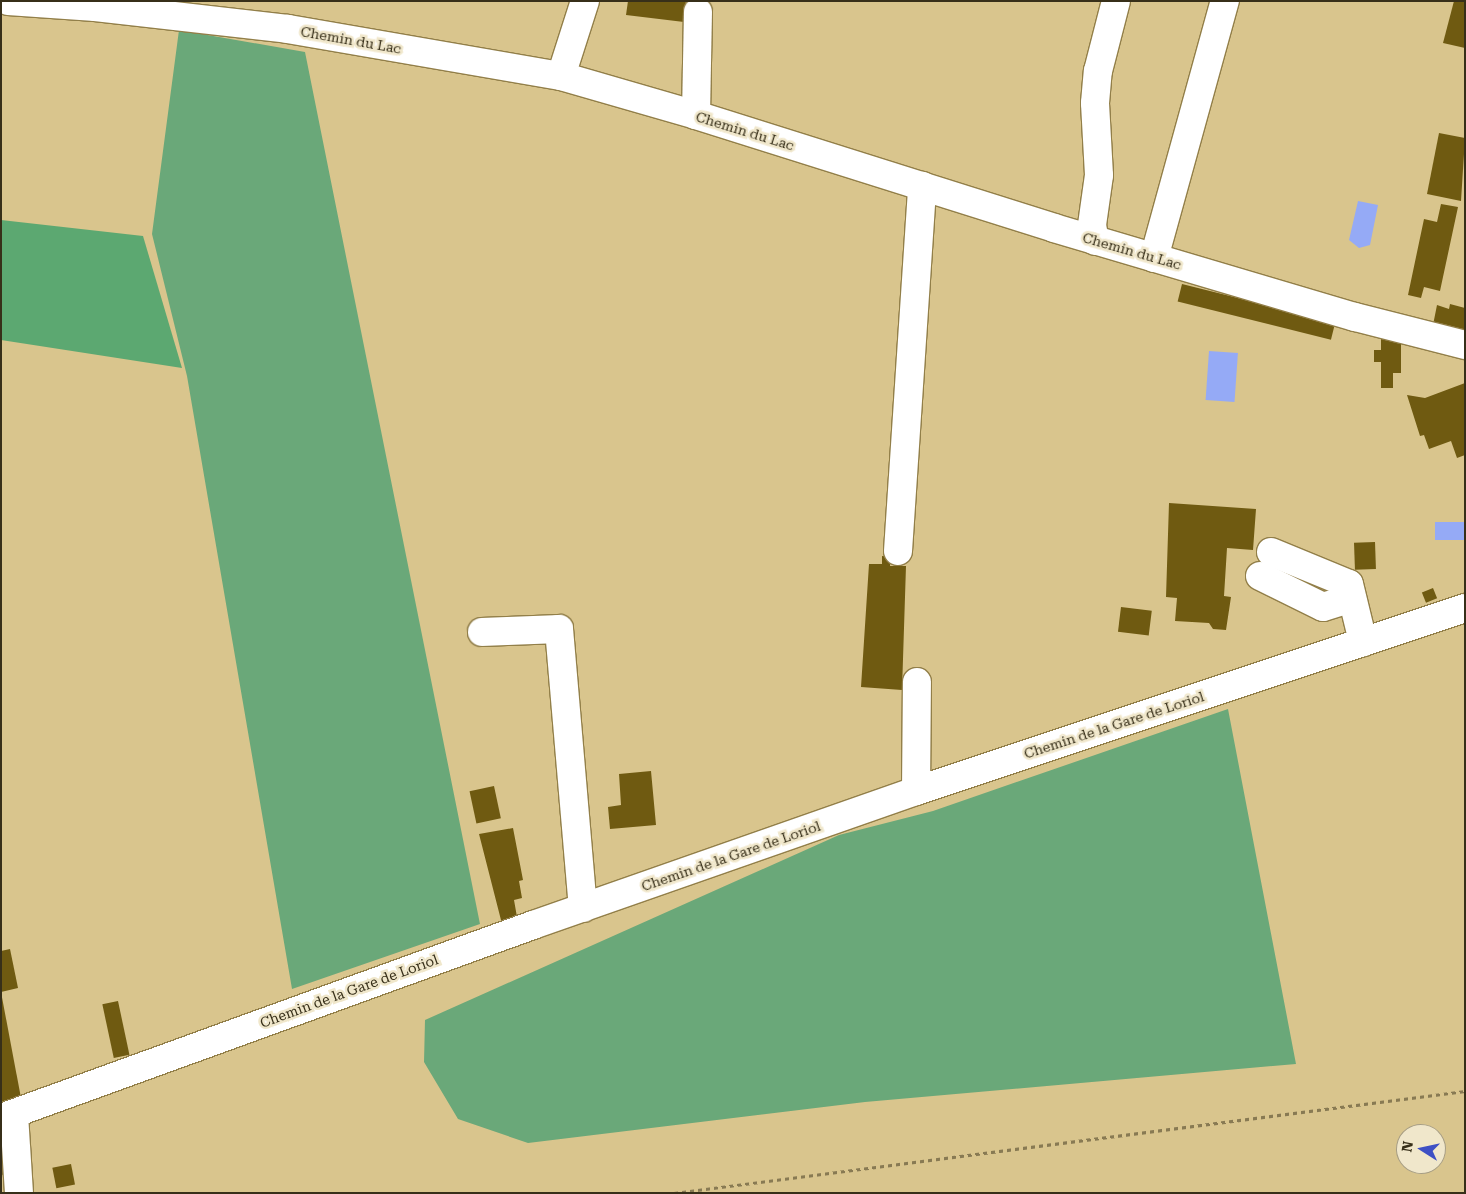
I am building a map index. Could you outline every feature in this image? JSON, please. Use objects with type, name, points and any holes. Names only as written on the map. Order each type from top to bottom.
[{"type":"street","name":"Chemin du Lac","points":[[8,1],[95,7],[288,29],[562,76],[696,115],[1095,241],[1465,345]]},
{"type":"street","points":[[562,76],[585,1]]},
{"type":"street","points":[[1095,241],[1092,225],[1099,174],[1095,104],[1098,71],[1116,1]]},
{"type":"street","points":[[1154,258],[1225,1]]},
{"type":"street","points":[[696,115],[698,12]]},
{"type":"street","points":[[898,551],[922,186]]},
{"type":"street","points":[[1266,564],[1349,584],[1363,642]]},
{"type":"street","name":"Chemin de la Gare de Loriol","points":[[8,1116],[583,908],[916,791],[1465,608]]},
{"type":"street","points":[[482,632],[559,629],[583,908]]},
{"type":"street","points":[[916,791],[917,682]]},
{"type":"street","points":[[8,1116],[19,1193]]},
{"type":"path","points":[[674,1193],[1465,1091]]},
{"type":"green space","points":[[179,30],[305,52],[480,924],[292,989],[187,376],[152,234]]},
{"type":"green space","points":[[1,220],[143,236],[182,368],[1,340]]},
{"type":"green space","points":[[1228,709],[1296,1064],[865,1102],[528,1143],[458,1119],[424,1062],[425,1020],[839,835],[933,811]]},
{"type":"water","points":[[1358,201],[1378,205],[1370,245],[1359,248],[1349,240]]},
{"type":"water","points":[[1209,351],[1238,353],[1235,402],[1206,400]]},
{"type":"water","points":[[1435,522],[1465,522],[1465,540],[1435,540]]},
{"type":"building","points":[[628,1],[686,1],[684,22],[626,15]]},
{"type":"building","points":[[1454,1],[1465,1],[1465,48],[1443,43]]},
{"type":"building","points":[[1439,133],[1465,138],[1461,201],[1427,194]]},
{"type":"building","points":[[1441,204],[1458,207],[1440,291],[1424,287],[1421,298],[1408,295],[1424,219],[1437,222]]},
{"type":"building","points":[[1182,284],[1335,322],[1331,340],[1178,301]]},
{"type":"building","points":[[1450,304],[1465,308],[1465,334],[1433,325],[1437,305],[1449,309]]},
{"type":"building","points":[[1381,329],[1401,334],[1401,373],[1393,373],[1393,388],[1381,388],[1381,362],[1374,362],[1374,350],[1381,350]]},
{"type":"building","points":[[1465,383],[1465,455],[1457,458],[1451,441],[1429,449],[1424,435],[1420,436],[1407,395],[1425,398]]},
{"type":"building","points":[[1169,503],[1256,509],[1253,550],[1227,548],[1224,596],[1231,597],[1226,630],[1213,629],[1209,623],[1175,621],[1177,598],[1166,597]]},
{"type":"building","points":[[1375,542],[1376,569],[1355,570],[1354,543]]},
{"type":"building","points":[[882,556],[891,557],[890,566],[906,566],[902,690],[861,687],[869,564],[882,564]]},
{"type":"building","points":[[1433,588],[1437,598],[1426,603],[1422,592]]},
{"type":"building","points":[[1121,607],[1152,611],[1149,636],[1118,632]]},
{"type":"building","points":[[651,771],[656,825],[610,829],[608,807],[621,805],[619,774]]},
{"type":"building","points":[[494,786],[501,818],[476,823],[470,791]]},
{"type":"building","points":[[513,828],[523,880],[519,881],[522,898],[514,900],[517,917],[502,924],[479,834]]},
{"type":"building","points":[[10,949],[18,988],[1,992],[1,951]]},
{"type":"building","points":[[1,992],[21,1098],[1,1105]]},
{"type":"building","points":[[118,1001],[129,1055],[114,1058],[102,1004]]},
{"type":"building","points":[[1,1149],[7,1174],[1,1175]]},
{"type":"building","points":[[71,1164],[75,1185],[56,1188],[52,1168]]}]
